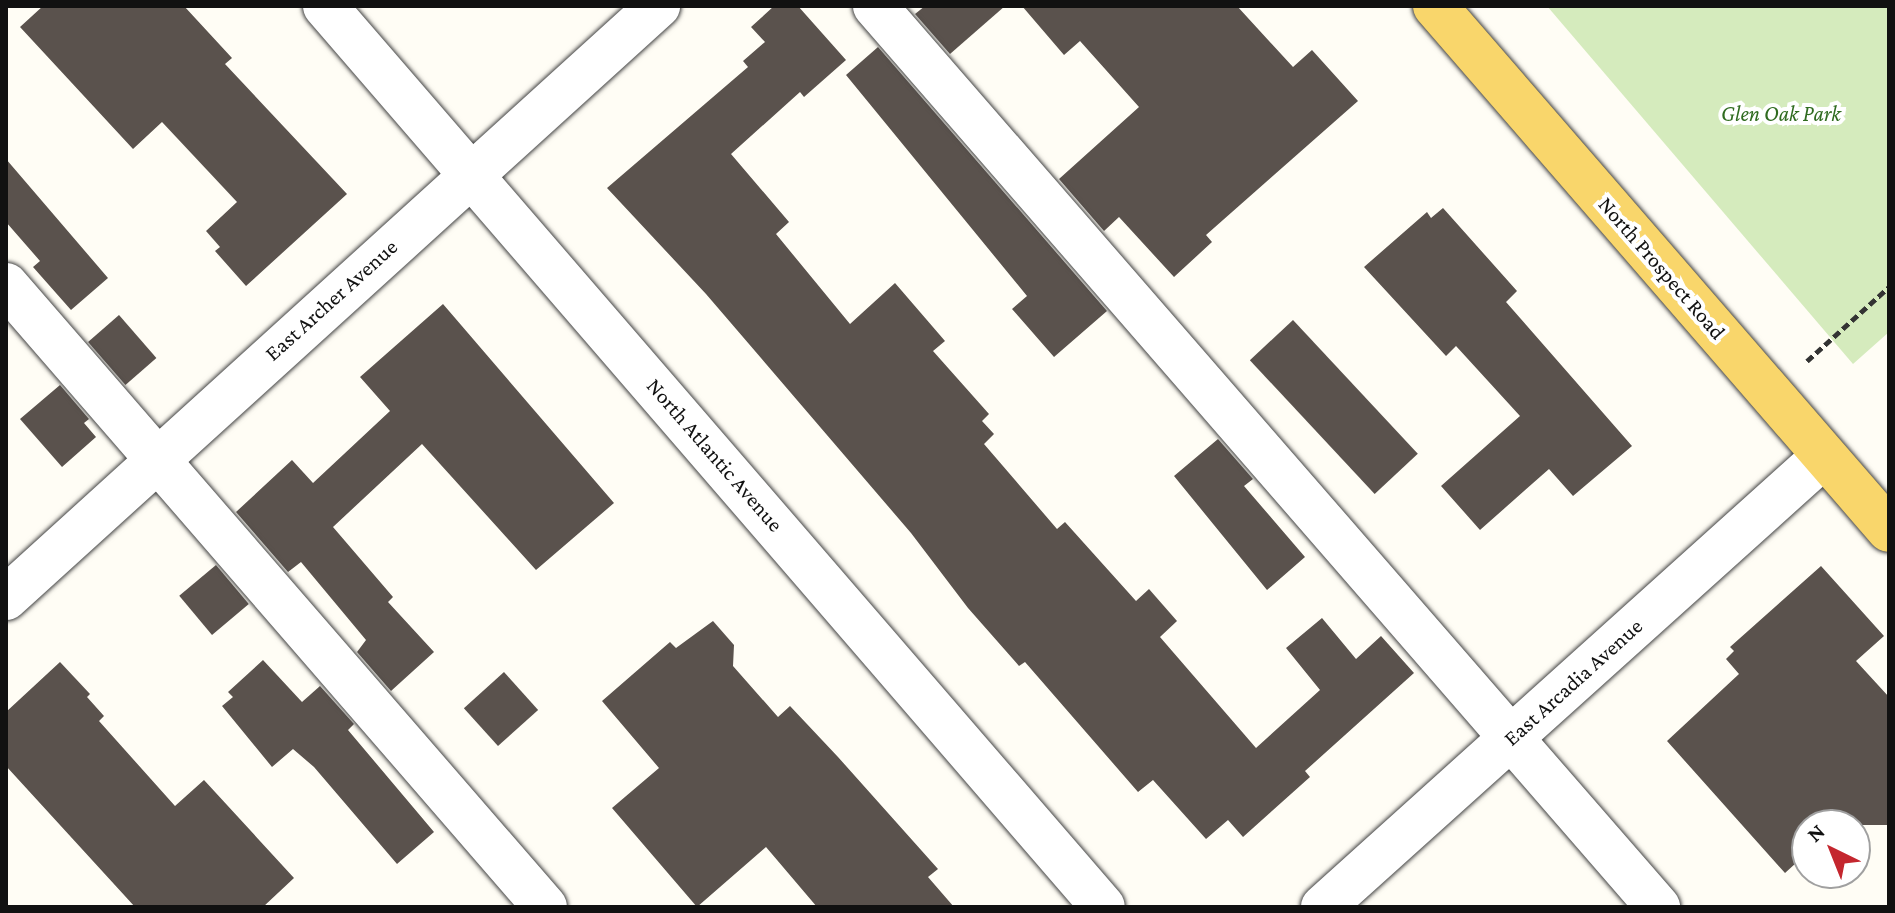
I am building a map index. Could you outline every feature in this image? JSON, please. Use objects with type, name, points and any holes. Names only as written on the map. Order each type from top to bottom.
[{"type":"main road","name":"North Prospect Road","points":[[1435,6],[1889,530]]},
{"type":"street","name":"North Atlantic Avenue","points":[[325,6],[1103,907]]},
{"type":"street","name":"East Archer Avenue","points":[[6,598],[471,172],[658,6]]},
{"type":"street","points":[[875,6],[1658,907]]},
{"type":"street","points":[[6,285],[155,461],[545,907]]},
{"type":"street","name":"East Arcadia Avenue","points":[[1323,907],[1824,456]]},
{"type":"path","points":[[1772,395],[1889,287]]},
{"type":"green space","name":"Glen Oak Park","points":[[1547,6],[1889,6],[1889,332],[1853,364]]},
{"type":"building","points":[[43,6],[184,6],[232,58],[225,64],[347,194],[246,286],[215,251],[220,247],[206,231],[237,202],[162,122],[133,149],[20,27]]},
{"type":"building","points":[[774,6],[798,6],[846,60],[804,97],[800,92],[731,154],[789,222],[776,234],[850,324],[895,283],[945,341],[933,351],[989,414],[982,421],[994,434],[984,444],[1057,529],[1065,522],[1136,601],[1149,589],[1177,621],[1160,637],[1256,748],[1320,690],[1286,648],[1322,618],[1356,659],[1381,636],[1414,673],[1305,771],[1310,777],[1243,837],[1228,820],[1206,839],[1153,780],[1138,792],[1025,662],[1019,666],[968,608],[911,533],[706,294],[607,188],[748,67],[743,61],[765,42],[751,27]]},
{"type":"building","points":[[925,6],[1005,6],[950,54],[915,14]]},
{"type":"building","points":[[1022,6],[1237,6],[1293,67],[1312,50],[1358,101],[1206,235],[1212,242],[1174,277],[1119,217],[1104,231],[1059,179],[1139,107],[1080,41],[1064,55]]},
{"type":"building","points":[[878,47],[1107,311],[1054,357],[1012,309],[1027,296],[846,75]]},
{"type":"building","points":[[6,159],[108,278],[71,310],[33,267],[40,261],[6,222]]},
{"type":"building","points":[[1443,208],[1517,291],[1506,302],[1632,446],[1573,496],[1549,469],[1480,530],[1441,486],[1520,416],[1456,346],[1446,356],[1364,267],[1427,212],[1431,218]]},
{"type":"building","points":[[443,304],[614,503],[536,570],[422,444],[333,527],[393,597],[388,602],[434,652],[391,691],[357,652],[366,640],[301,562],[288,572],[236,512],[292,460],[313,483],[390,411],[360,377]]},
{"type":"building","points":[[119,315],[156,358],[125,385],[88,342]]},
{"type":"building","points":[[1293,320],[1418,454],[1375,494],[1250,360]]},
{"type":"building","points":[[60,385],[89,419],[84,423],[96,437],[62,467],[20,419]]},
{"type":"building","points":[[1218,439],[1253,479],[1244,486],[1305,557],[1267,590],[1174,476]]},
{"type":"building","points":[[216,565],[249,604],[212,635],[179,596]]},
{"type":"building","points":[[1821,566],[1884,636],[1856,661],[1889,697],[1889,825],[1871,825],[1871,809],[1791,809],[1791,868],[1785,873],[1667,741],[1739,674],[1726,659],[1734,651],[1730,647]]},
{"type":"building","points":[[713,621],[734,645],[733,666],[778,717],[790,706],[838,757],[938,869],[928,877],[954,907],[817,907],[766,847],[697,907],[612,808],[659,768],[602,701],[670,642],[676,648]]},
{"type":"building","points":[[263,660],[302,702],[320,686],[354,724],[348,730],[434,832],[397,864],[314,767],[293,749],[272,767],[222,706],[233,697],[228,692]]},
{"type":"building","points":[[60,662],[90,694],[87,697],[104,716],[99,721],[175,806],[204,780],[294,878],[263,907],[135,907],[6,766],[6,712]]},
{"type":"building","points":[[504,672],[538,710],[498,746],[464,708]]}]
